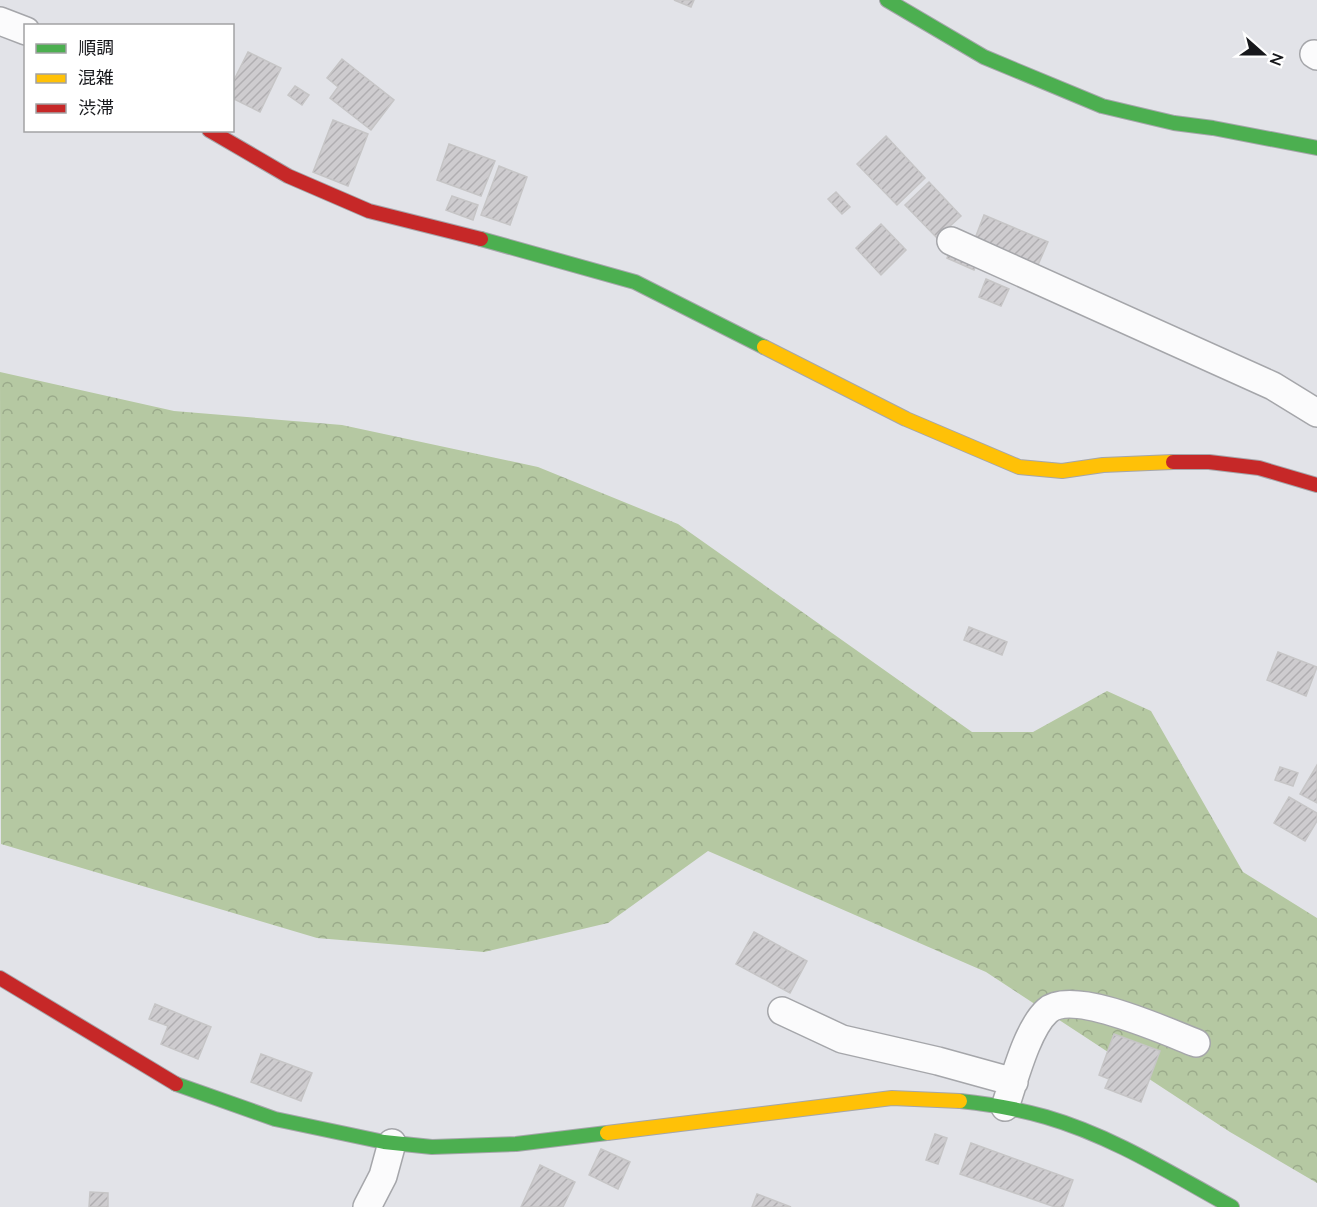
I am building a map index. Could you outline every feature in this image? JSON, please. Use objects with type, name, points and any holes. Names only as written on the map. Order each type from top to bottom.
[{"type":"street","points":[[886,0],[984,57],[1102,106],[1174,123],[1317,148]]},
{"type":"street","points":[[0,21],[24,30]]},
{"type":"street","points":[[212,132],[288,177],[369,210],[635,282],[906,419],[1019,467],[1062,471],[1147,462],[1209,462],[1259,468],[1317,485]]},
{"type":"street","points":[[951,241],[1273,386],[1317,413]]},
{"type":"street","points":[[0,978],[171,1082],[275,1119],[392,1143],[432,1147],[516,1144],[892,1098],[955,1099],[1021,1110],[1067,1124],[1127,1151],[1232,1207]]},
{"type":"street","points":[[1005,1107],[1034,1028],[1048,1009],[1064,1004],[1082,1004],[1113,1012],[1196,1043]]},
{"type":"street","points":[[782,1011],[842,1039],[938,1061],[1014,1082]]},
{"type":"street","points":[[367,1207],[383,1176],[392,1143]]},
{"type":"green space","points":[[0,372],[174,411],[342,425],[538,467],[678,524],[972,732],[1033,732],[1107,691],[1151,711],[1243,872],[1317,918],[1317,1183],[1230,1132],[986,972],[708,851],[608,923],[484,952],[317,938],[1,844]]},
{"type":"building","points":[[674,0],[694,0],[691,7]]},
{"type":"building","points":[[248,52],[281,68],[260,112],[234,99],[234,80]]},
{"type":"building","points":[[342,59],[394,100],[371,130],[330,98],[338,87],[327,78]]},
{"type":"building","points":[[295,86],[309,95],[302,105],[288,95]]},
{"type":"building","points":[[333,120],[368,134],[348,186],[313,172]]},
{"type":"building","points":[[886,136],[925,178],[897,205],[857,164]]},
{"type":"building","points":[[449,144],[495,161],[481,196],[437,180]]},
{"type":"building","points":[[499,166],[527,177],[510,225],[481,215]]},
{"type":"building","points":[[929,182],[961,216],[937,238],[905,205]]},
{"type":"building","points":[[836,192],[850,207],[842,214],[828,199]]},
{"type":"building","points":[[452,196],[478,205],[473,220],[446,210]]},
{"type":"building","points":[[984,215],[1048,242],[1037,267],[974,241]]},
{"type":"building","points":[[881,224],[906,250],[881,275],[856,248]]},
{"type":"building","points":[[951,249],[978,260],[974,270],[947,258]]},
{"type":"building","points":[[986,279],[1009,289],[1001,306],[979,297]]},
{"type":"building","points":[[969,627],[1007,642],[1002,655],[964,640]]},
{"type":"building","points":[[1278,652],[1317,667],[1306,696],[1267,680]]},
{"type":"building","points":[[1317,765],[1317,803],[1300,794]]},
{"type":"building","points":[[1280,767],[1298,773],[1293,786],[1275,780]]},
{"type":"building","points":[[1289,797],[1317,813],[1317,821],[1305,841],[1274,823]]},
{"type":"building","points":[[754,932],[807,961],[790,993],[736,964]]},
{"type":"building","points":[[155,1004],[211,1027],[198,1059],[161,1044],[168,1026],[149,1019]]},
{"type":"building","points":[[1114,1034],[1160,1051],[1141,1102],[1105,1088],[1109,1079],[1099,1075]]},
{"type":"building","points":[[261,1054],[312,1073],[301,1101],[251,1082]]},
{"type":"building","points":[[935,1134],[947,1138],[938,1164],[926,1160]]},
{"type":"building","points":[[971,1143],[1073,1180],[1063,1207],[1055,1207],[960,1174]]},
{"type":"building","points":[[601,1149],[630,1162],[618,1189],[589,1175]]},
{"type":"building","points":[[540,1165],[575,1182],[563,1207],[521,1207]]},
{"type":"building","points":[[90,1192],[108,1193],[108,1207],[89,1207]]},
{"type":"building","points":[[757,1194],[791,1207],[752,1207]]},
{"type":"traffic: fast","points":[[887,0],[984,57],[1102,106],[1174,123],[1317,148]]},
{"type":"traffic: fast","points":[[481,239],[635,282],[764,347]]},
{"type":"traffic: fast","points":[[176,1084],[275,1119],[384,1142],[432,1147],[516,1144],[607,1133]]},
{"type":"traffic: fast","points":[[960,1101],[1014,1109],[1046,1117],[1094,1134],[1232,1207]]},
{"type":"traffic: slow","points":[[764,347],[906,419],[1019,467],[1062,471],[1103,465],[1173,462]]},
{"type":"traffic: slow","points":[[607,1133],[892,1098],[960,1101]]},
{"type":"traffic: jam","points":[[212,132],[288,176],[369,211],[481,239]]},
{"type":"traffic: jam","points":[[1173,462],[1209,462],[1259,468],[1317,485]]},
{"type":"traffic: jam","points":[[0,978],[176,1084]]}]
